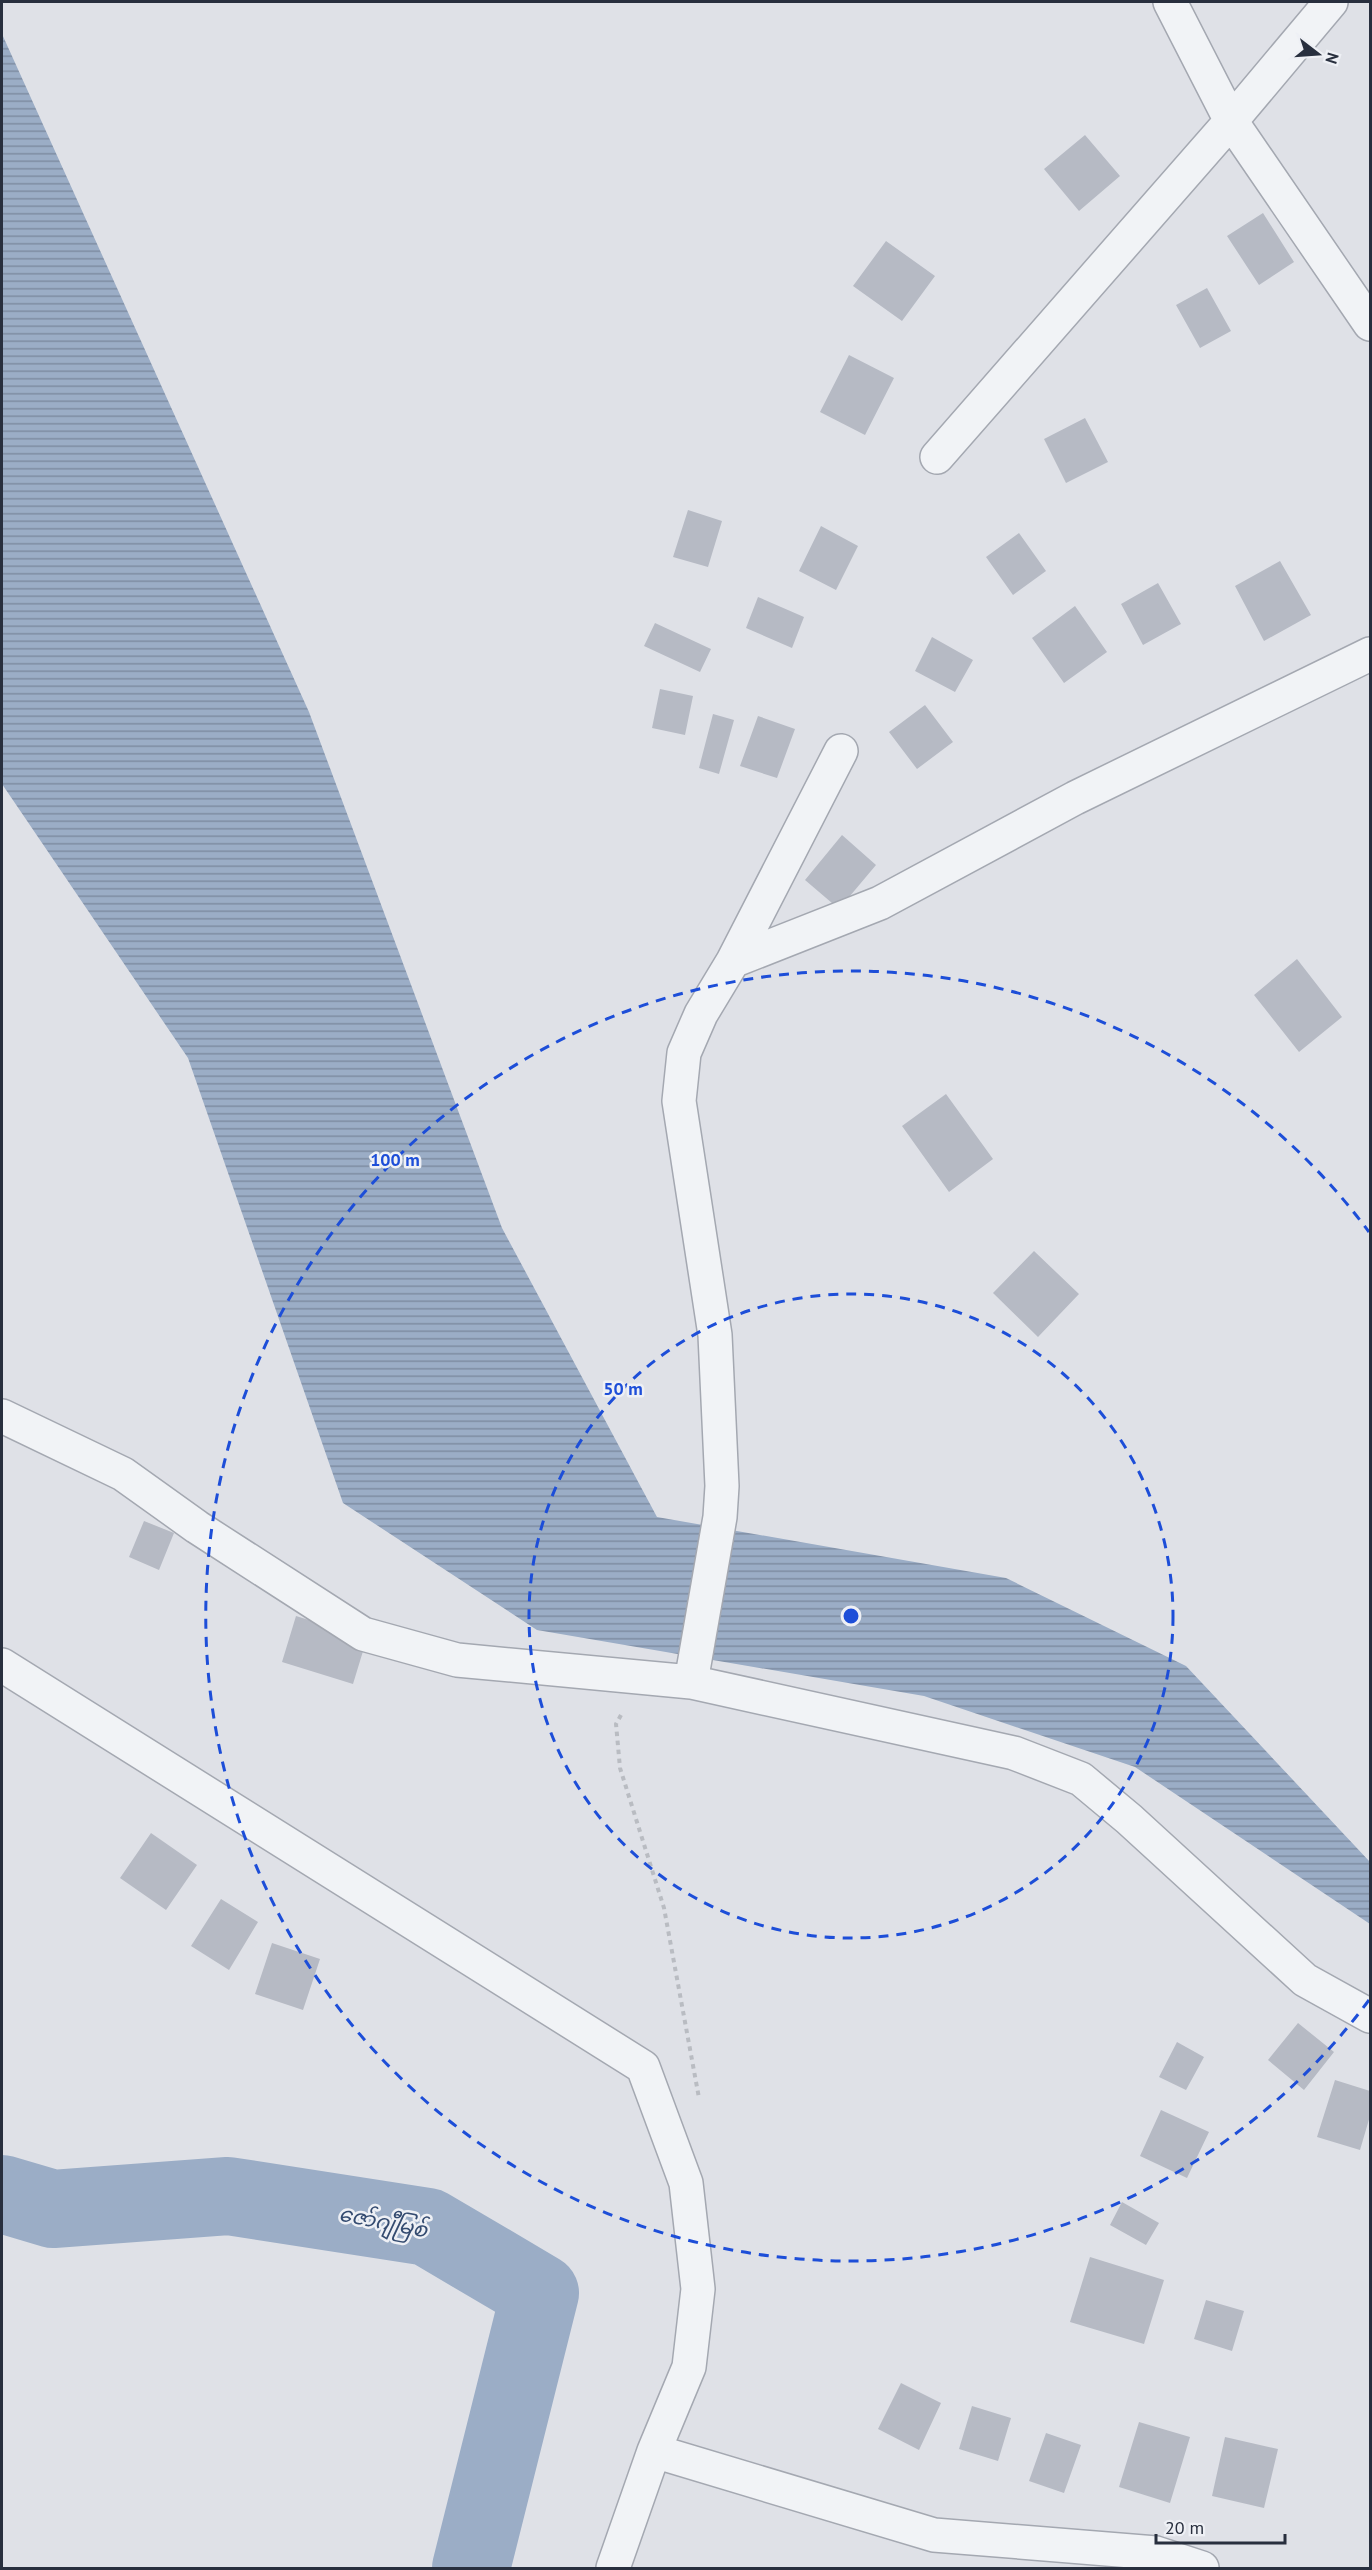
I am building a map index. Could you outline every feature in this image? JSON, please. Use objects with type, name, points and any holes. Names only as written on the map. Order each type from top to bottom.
[{"type":"street","points":[[1170,2],[1231,121],[1371,324]]},
{"type":"street","points":[[938,457],[1231,121],[1331,2]]},
{"type":"street","points":[[733,961],[880,903],[1075,798],[1371,654]]},
{"type":"street","points":[[692,1673],[720,1517],[722,1486],[715,1335],[679,1101],[684,1053],[701,1014],[733,961],[841,751]]},
{"type":"street","points":[[2,1416],[123,1474],[197,1527],[363,1634],[457,1660],[646,1678],[692,1673],[1014,1753],[1081,1779],[1130,1819],[1305,1980],[1371,2016]]},
{"type":"street","points":[[2,1665],[643,2067],[686,2183],[698,2289],[689,2367],[654,2451],[613,2568]]},
{"type":"street","points":[[654,2451],[934,2535],[1156,2553],[1202,2568]]},
{"type":"path","points":[[646,1678],[616,1724],[620,1768],[664,1908],[700,2105]]},
{"type":"water","points":[[2,34],[309,712],[502,1228],[657,1517],[1006,1578],[1186,1666],[1370,1862],[1370,1924],[1135,1767],[924,1696],[537,1630],[343,1503],[188,1058],[2,784]]},
{"type":"building","points":[[1085,135],[1120,176],[1079,211],[1044,169]]},
{"type":"building","points":[[1263,213],[1294,262],[1259,285],[1227,236]]},
{"type":"building","points":[[886,241],[935,276],[902,321],[853,286]]},
{"type":"building","points":[[1207,288],[1231,331],[1200,348],[1176,305]]},
{"type":"building","points":[[849,355],[894,378],[865,435],[820,412]]},
{"type":"building","points":[[1085,418],[1108,462],[1066,483],[1044,439]]},
{"type":"building","points":[[688,510],[722,521],[708,567],[673,557]]},
{"type":"building","points":[[821,526],[858,546],[836,590],[799,571]]},
{"type":"building","points":[[1019,533],[1046,571],[1013,595],[986,557]]},
{"type":"building","points":[[1280,561],[1311,615],[1264,641],[1235,586]]},
{"type":"building","points":[[1158,583],[1181,624],[1143,645],[1121,604]]},
{"type":"building","points":[[758,597],[804,617],[792,648],[746,628]]},
{"type":"building","points":[[1075,606],[1107,652],[1064,683],[1032,638]]},
{"type":"building","points":[[655,623],[711,649],[700,672],[644,646]]},
{"type":"building","points":[[932,637],[973,660],[955,692],[915,671]]},
{"type":"building","points":[[660,689],[693,696],[685,735],[652,728]]},
{"type":"building","points":[[925,705],[953,742],[917,769],[889,732]]},
{"type":"building","points":[[713,714],[734,720],[719,774],[699,768]]},
{"type":"building","points":[[758,716],[795,729],[777,778],[740,766]]},
{"type":"building","points":[[842,835],[876,865],[839,909],[805,880]]},
{"type":"building","points":[[1297,959],[1342,1017],[1299,1052],[1254,995]]},
{"type":"building","points":[[946,1094],[993,1159],[949,1192],[902,1126]]},
{"type":"building","points":[[1034,1251],[1079,1294],[1038,1337],[993,1293]]},
{"type":"building","points":[[144,1521],[174,1533],[159,1570],[129,1557]]},
{"type":"building","points":[[296,1616],[367,1638],[353,1684],[282,1662]]},
{"type":"building","points":[[151,1833],[197,1865],[166,1910],[120,1878]]},
{"type":"building","points":[[221,1899],[258,1922],[229,1970],[191,1946]]},
{"type":"building","points":[[272,1943],[320,1959],[303,2010],[255,1994]]},
{"type":"building","points":[[1298,2023],[1334,2052],[1304,2090],[1268,2060]]},
{"type":"building","points":[[1177,2042],[1204,2057],[1186,2090],[1159,2077]]},
{"type":"building","points":[[1335,2080],[1370,2091],[1370,2116],[1360,2150],[1317,2137]]},
{"type":"building","points":[[1161,2110],[1209,2132],[1187,2178],[1140,2156]]},
{"type":"building","points":[[1122,2202],[1159,2223],[1146,2245],[1110,2225]]},
{"type":"building","points":[[1090,2257],[1164,2280],[1144,2344],[1070,2322]]},
{"type":"building","points":[[1206,2300],[1244,2311],[1232,2351],[1194,2339]]},
{"type":"building","points":[[901,2383],[941,2403],[919,2450],[878,2429]]},
{"type":"building","points":[[972,2406],[1011,2418],[998,2461],[959,2449]]},
{"type":"building","points":[[1139,2422],[1190,2437],[1170,2503],[1119,2487]]},
{"type":"building","points":[[1046,2433],[1081,2445],[1064,2493],[1029,2481]]},
{"type":"building","points":[[1225,2437],[1278,2449],[1264,2508],[1212,2496]]},
{"type":"waterway","name":"ဇော်ဂျီမြစ်","points":[[2,2194],[53,2209],[228,2196],[428,2227],[540,2293],[471,2568]]}]
